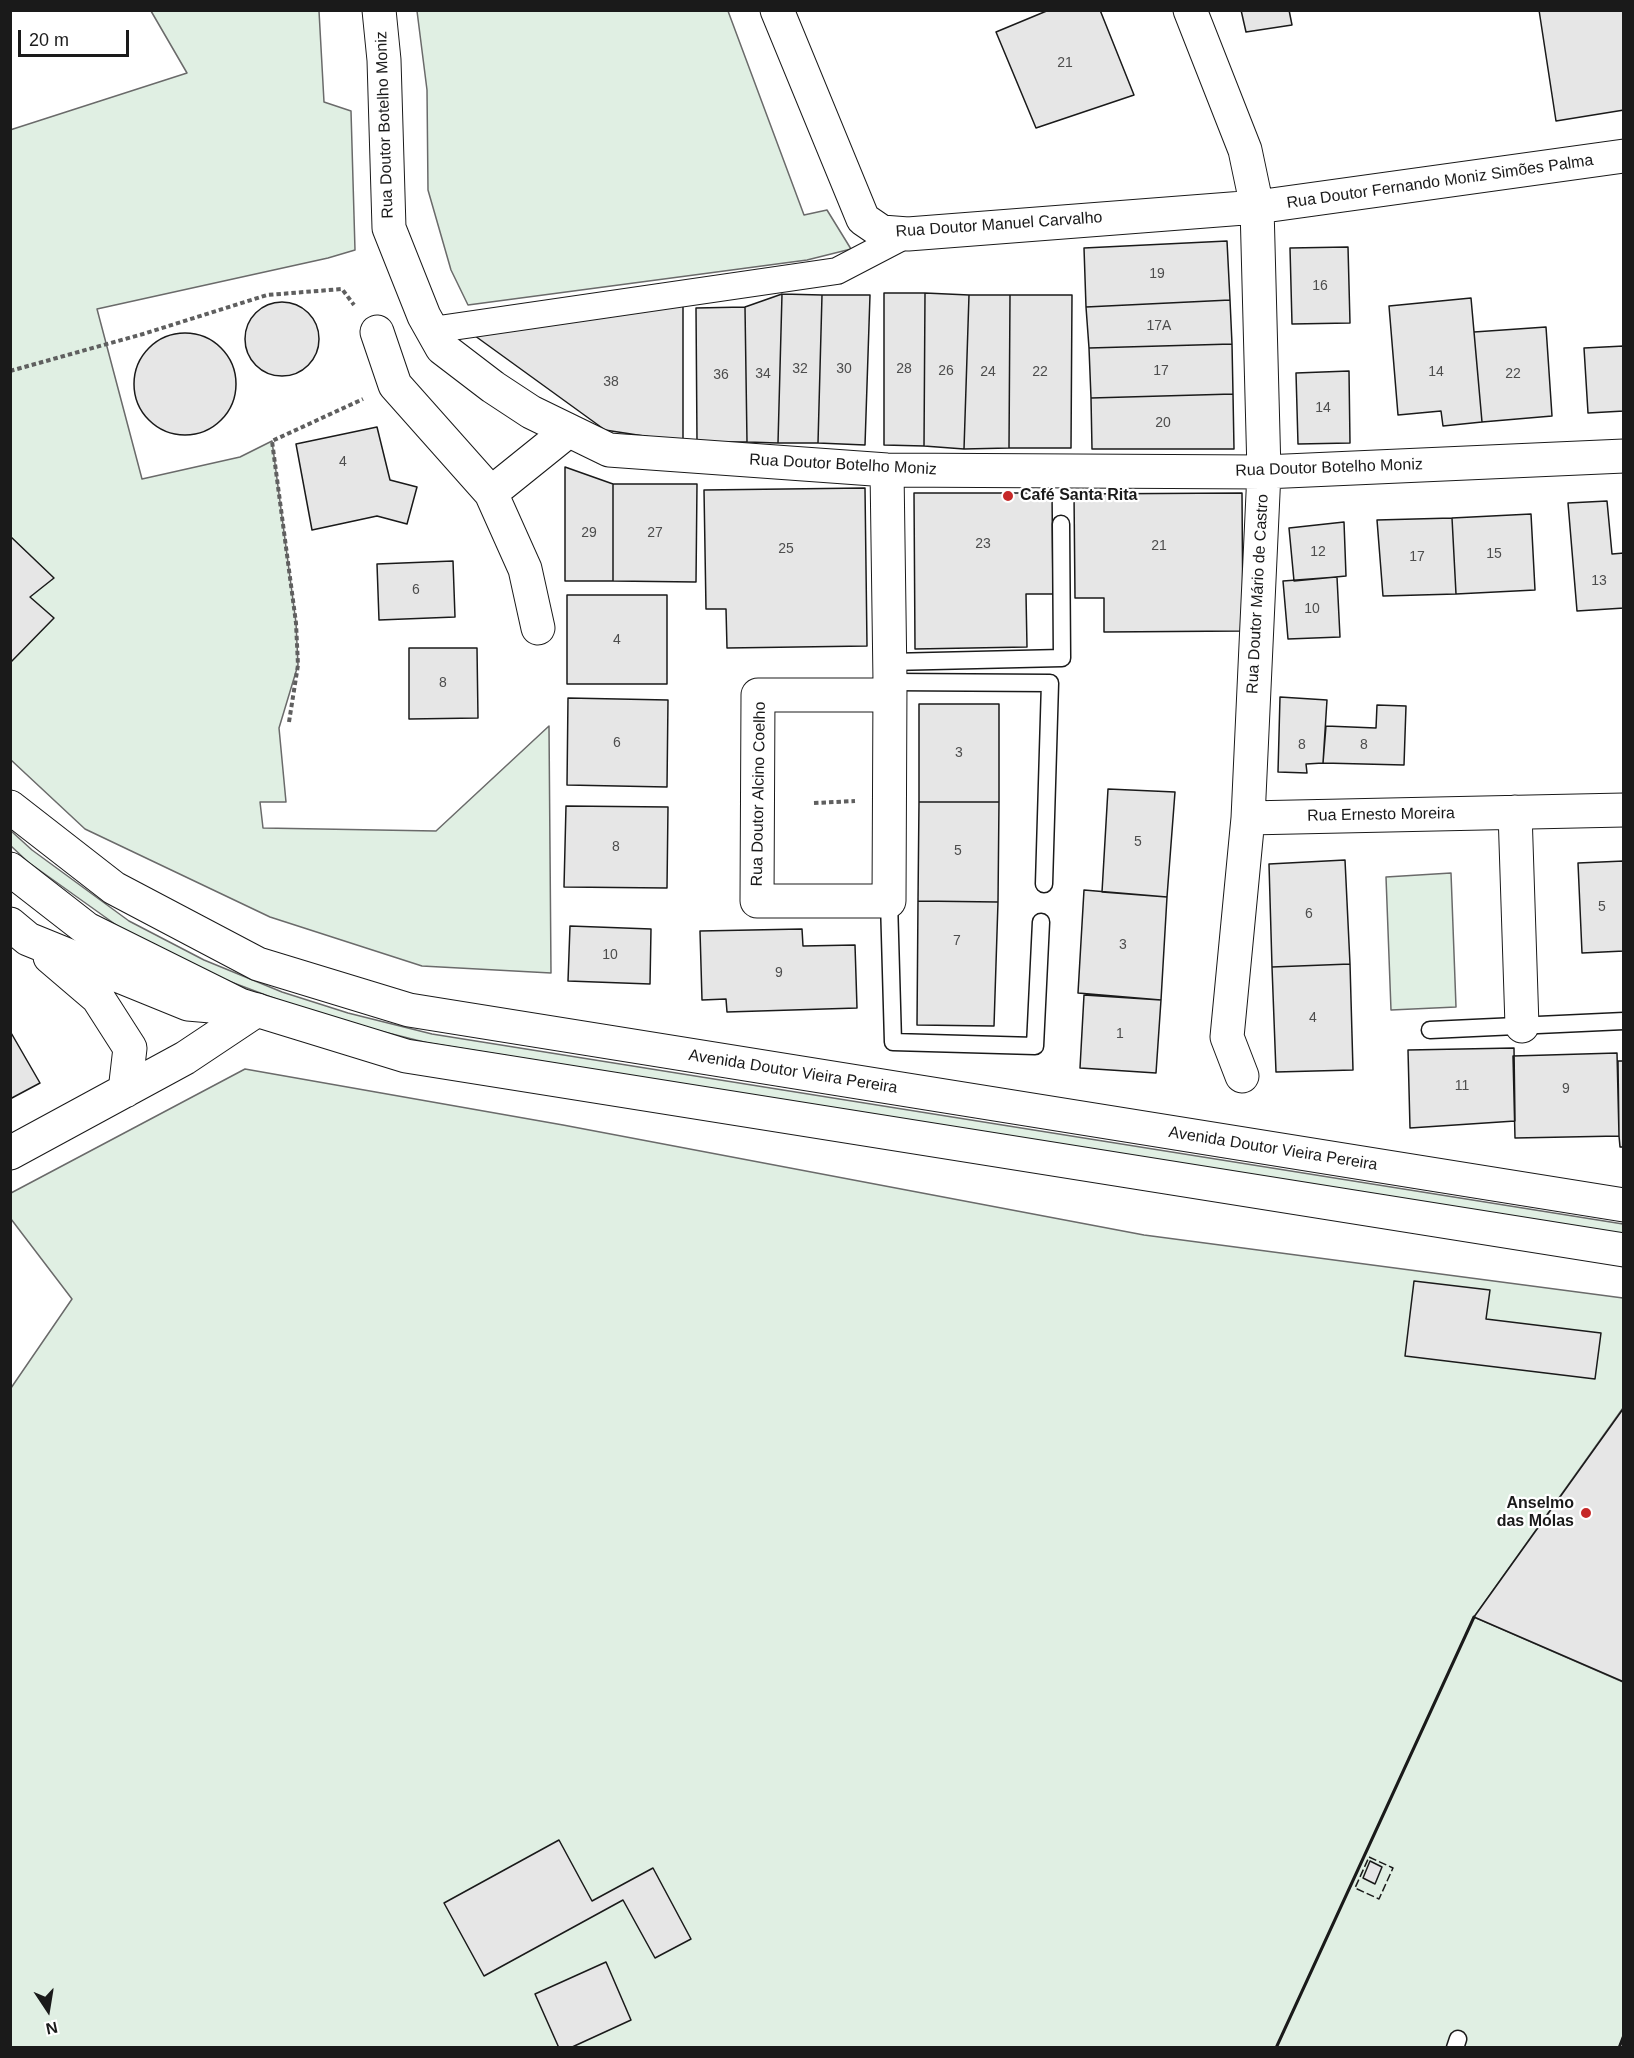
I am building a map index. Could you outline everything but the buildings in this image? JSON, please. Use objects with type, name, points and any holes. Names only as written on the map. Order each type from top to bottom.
[{"type":"street","name":"Rua Doutor Botelho Moniz","points":[[379,10],[384,60],[389,228],[432,330],[442,348],[493,387],[531,412],[609,450],[887,470],[1264,472],[1623,456]]},
{"type":"street","name":"Rua Doutor Manuel Carvalho","points":[[777,10],[864,219],[882,232],[909,234],[1257,207]]},
{"type":"street","name":"Rua Doutor Mário de Castro","points":[[1190,10],[1245,150],[1257,207],[1264,472],[1248,818],[1227,1037],[1242,1076]]},
{"type":"street","name":"Rua Doutor Fernando Moniz Simões Palma","points":[[1257,207],[1623,156]]},
{"type":"street","points":[[432,330],[837,271],[909,234]]},
{"type":"street","points":[[377,332],[395,385],[491,493],[525,569],[538,628]]},
{"type":"street","points":[[491,493],[568,431]]},
{"type":"street","points":[[887,470],[890,680],[889,901]]},
{"type":"street","name":"Rua Doutor Alcino Coelho","points":[[889,901],[757,900],[757,878],[758,695],[890,680]]},
{"type":"street","name":"Avenida Doutor Vieira Pereira","points":[[10,807],[114,888],[258,964],[410,1010],[1623,1205]]},
{"type":"street","name":"Rua Ernesto Moreira","points":[[1248,818],[1623,810]]},
{"type":"street","points":[[1515,812],[1522,1026]]},
{"type":"street","points":[[10,869],[87,929],[240,1005],[406,1056],[1623,1250]]},
{"type":"street","points":[[20,931],[188,1004],[257,1010]]},
{"type":"street","points":[[20,931],[98,998],[130,1048],[125,1091]]},
{"type":"street","points":[[10,1153],[185,1059],[257,1010]]},
{"type":"lane","points":[[890,680],[1062,658],[1061,524]]},
{"type":"lane","points":[[890,680],[1050,683],[1044,884]]},
{"type":"lane","points":[[889,901],[893,1042],[1035,1046],[1041,922]]},
{"type":"lane","points":[[1430,1030],[1623,1021]]},
{"type":"path","points":[[10,371],[143,334],[267,295],[342,290],[377,332]]},
{"type":"path","points":[[289,722],[298,665],[297,623],[272,441],[395,385]]},
{"type":"green space","points":[[151,11],[319,11],[324,102],[351,111],[355,250],[97,309],[142,479],[240,457],[272,441],[296,623],[298,665],[279,728],[286,802],[260,802],[263,828],[436,831],[549,726],[551,973],[422,966],[270,917],[85,829],[11,760],[10,130],[187,73]]},
{"type":"green space","points":[[417,11],[728,11],[804,215],[827,210],[851,249],[807,260],[468,305],[451,270],[428,190],[427,90]]},
{"type":"green space","points":[[10,830],[32,850],[129,921],[204,960],[282,992],[348,1013],[432,1034],[1623,1224],[1623,1236],[428,1043],[324,1017],[215,976],[126,932],[28,862],[11,846]]},
{"type":"green space","points":[[1451,873],[1456,1007],[1391,1010],[1386,877]]},
{"type":"green space","points":[[245,1069],[563,1125],[1144,1235],[1623,1298],[1623,1408],[1474,1617],[1623,1682],[1624,2035],[1619,2047],[11,2047],[11,1388],[72,1299],[11,1219],[11,1193]]},
{"type":"fence","points":[[1369,1857],[1393,1868],[1379,1899],[1355,1888],[1369,1857]]},
{"type":"wall","points":[[1276,2048],[1474,1617]]},
{"type":"wall","points":[[1619,2048],[1624,2035]]},
{"type":"place","name":"Café Santa Rita","points":[[1008,496]]},
{"type":"place","name":"Anselmo das Molas","points":[[1586,1513]]}]
